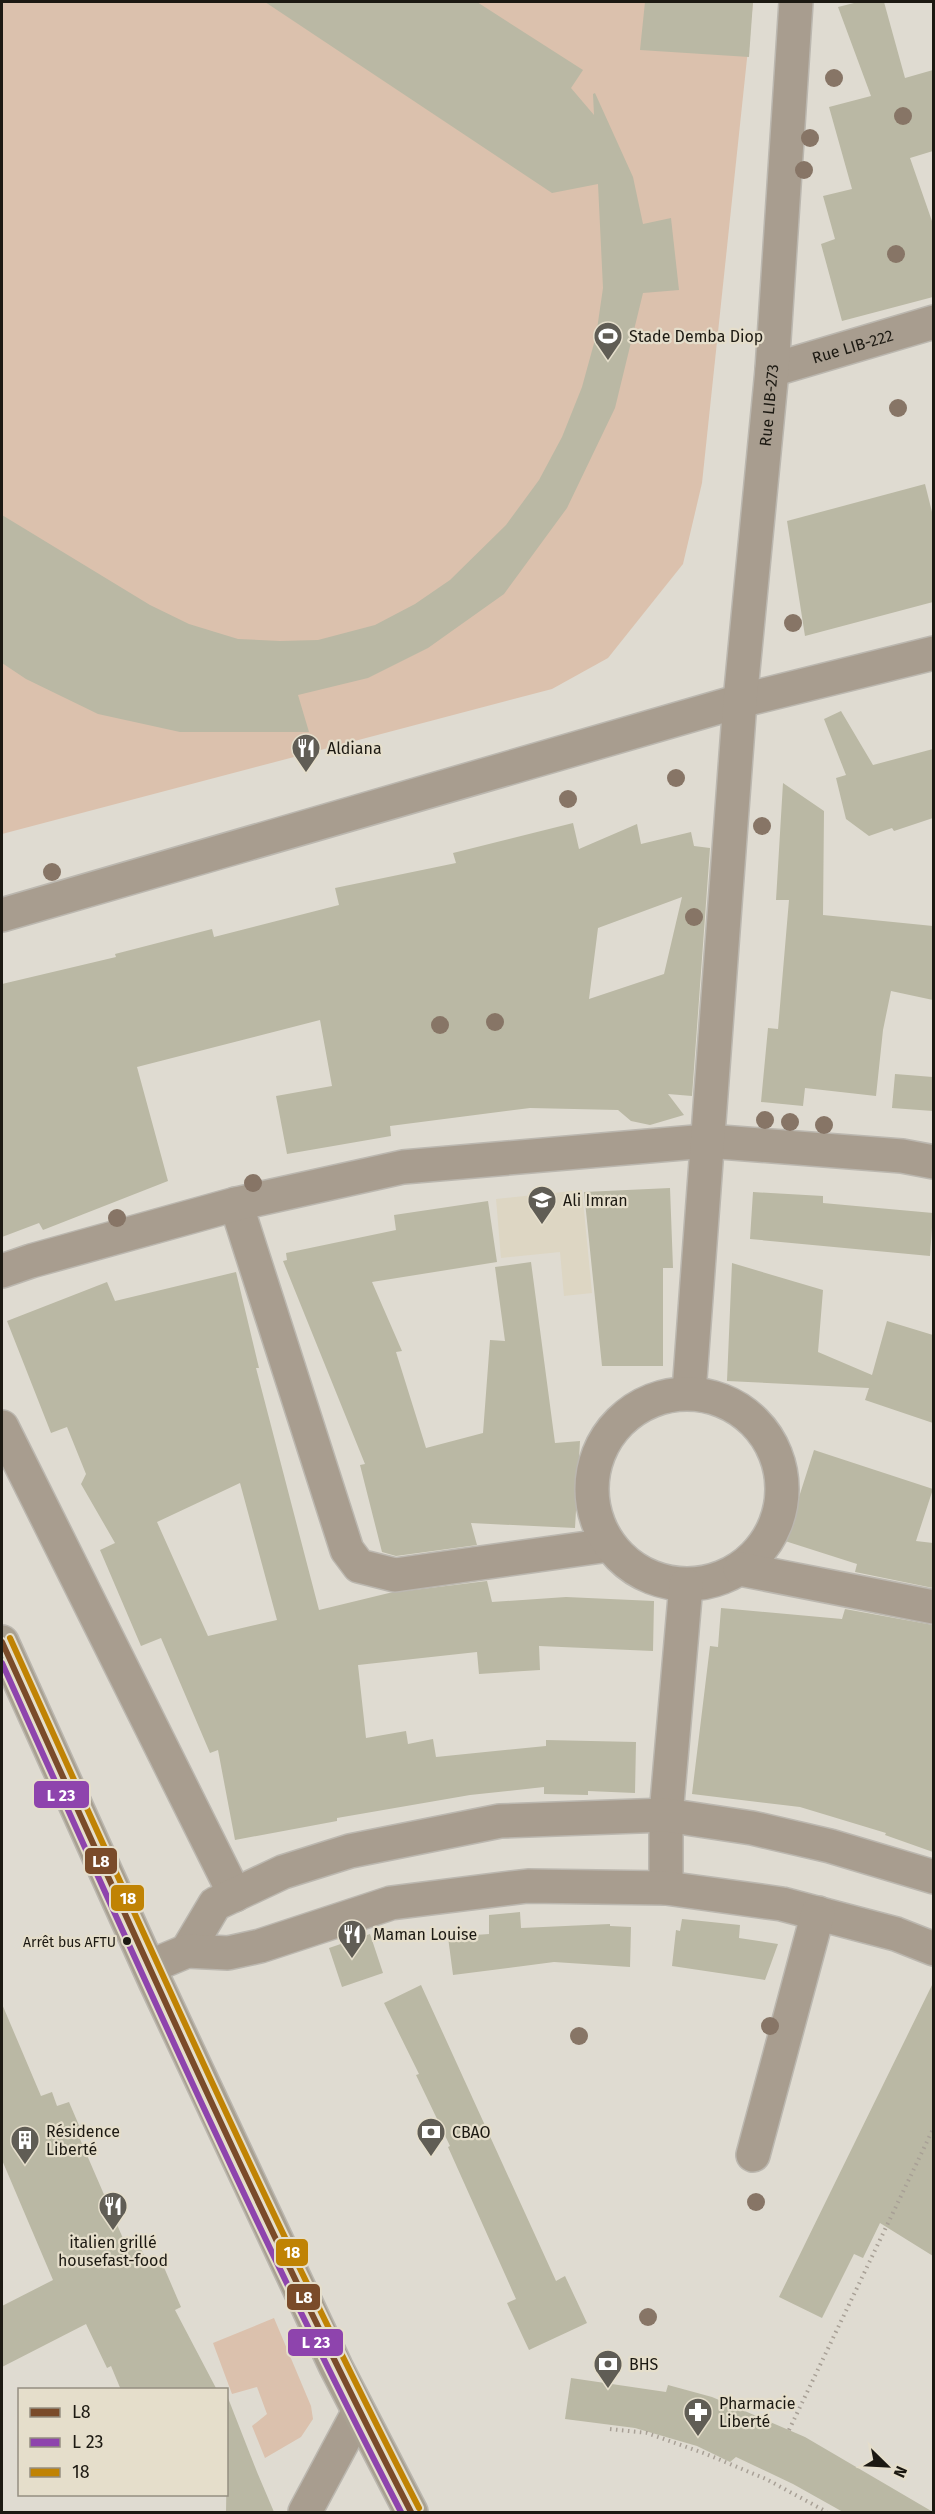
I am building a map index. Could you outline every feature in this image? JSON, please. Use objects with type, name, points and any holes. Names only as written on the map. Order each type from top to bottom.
[{"type":"main road","points":[[2,1642],[149,1967],[358,2414],[411,2512]]},
{"type":"street","name":"Rue LIB-273","points":[[689,1392],[740,700],[772,370],[796,2]]},
{"type":"street","name":"Rue LIB-222","points":[[772,370],[933,322]]},
{"type":"street","points":[[2,915],[740,700],[933,653]]},
{"type":"street","points":[[2,1271],[42,1257],[236,1204],[403,1167],[707,1141],[902,1156],[933,1162]]},
{"type":"street","points":[[236,1204],[347,1550],[359,1566],[396,1575],[609,1545]]},
{"type":"street","points":[[689,1392],[716,1396],[740,1408],[760,1426],[774,1449],[782,1474],[782,1502],[775,1528],[760,1551],[740,1569],[724,1578],[705,1584],[686,1585],[656,1580],[630,1566],[609,1545],[596,1518],[592,1488],[596,1458],[610,1431],[632,1410],[659,1397],[689,1392]]},
{"type":"street","points":[[2,1427],[235,1895]]},
{"type":"street","points":[[740,1569],[932,1601]]},
{"type":"street","points":[[666,1888],[666,1815],[686,1585]]},
{"type":"street","points":[[187,1951],[215,1904],[283,1872],[350,1851],[500,1821],[666,1815],[752,1828],[830,1846],[933,1877]]},
{"type":"street","points":[[149,1967],[187,1951],[228,1953],[260,1946],[391,1903],[528,1886],[666,1888],[782,1904],[896,1934],[933,1949]]},
{"type":"street","points":[[753,2155],[818,1913]]},
{"type":"street","points":[[305,2512],[358,2414]]},
{"type":"path","points":[[789,2430],[933,2127]]},
{"type":"path","points":[[610,2428],[647,2433],[706,2454],[766,2479],[827,2512]]},
{"type":"path","points":[[766,2479],[770,2472]]},
{"type":"shaded area","points":[[2,2],[753,2],[702,483],[683,564],[608,658],[552,689],[2,834]]},
{"type":"shaded area","name":"Ali Imran","points":[[582,1190],[592,1293],[564,1296],[560,1252],[501,1258],[496,1199]]},
{"type":"shaded area","points":[[274,2318],[311,2406],[313,2419],[301,2437],[265,2458],[252,2426],[267,2414],[257,2387],[232,2394],[213,2343]]},
{"type":"building","name":"Stade Demba Diop","points":[[265,2],[477,2],[583,70],[571,88],[594,115],[593,94],[595,93],[633,177],[643,224],[671,218],[679,290],[643,293],[615,408],[567,508],[504,594],[428,648],[368,678],[298,695],[309,732],[180,732],[98,714],[26,679],[2,663],[2,515],[150,605],[189,624],[238,639],[318,640],[375,625],[415,604],[450,580],[506,525],[539,480],[562,437],[582,387],[596,336],[603,288],[598,184],[552,193]]},
{"type":"building","points":[[645,2],[753,2],[749,57],[640,50]]},
{"type":"building","points":[[858,2],[884,2],[905,78],[933,70],[933,151],[910,158],[933,224],[933,297],[842,321],[821,244],[835,239],[823,196],[852,189],[829,107],[871,96],[838,7]]},
{"type":"building","points":[[925,484],[933,516],[933,602],[805,636],[787,521]]},
{"type":"building","points":[[841,711],[873,765],[933,749],[933,818],[894,831],[892,828],[869,836],[846,819],[836,778],[846,775],[824,719]]},
{"type":"building","points":[[783,783],[824,811],[823,915],[933,926],[933,1000],[891,991],[883,1030],[876,1096],[805,1088],[803,1106],[761,1102],[768,1028],[778,1029],[789,900],[776,900]]},
{"type":"building","points":[[573,823],[579,849],[637,824],[641,844],[691,832],[694,846],[710,848],[692,1096],[668,1094],[684,1115],[650,1125],[631,1121],[618,1110],[530,1108],[390,1126],[391,1136],[287,1154],[276,1096],[332,1086],[320,1020],[137,1067],[168,1181],[43,1230],[39,1223],[2,1237],[2,984],[116,957],[115,954],[212,929],[214,937],[339,905],[335,888],[456,863],[453,853]],"holes":[[[682,897],[664,974],[589,999],[598,928]]]},
{"type":"building","points":[[895,1074],[933,1077],[933,1111],[892,1108]]},
{"type":"building","points":[[670,1188],[673,1268],[663,1268],[663,1366],[602,1366],[584,1192]]},
{"type":"building","points":[[753,1192],[823,1196],[823,1203],[933,1213],[930,1256],[750,1239]]},
{"type":"building","points":[[488,1201],[497,1262],[372,1282],[402,1351],[396,1352],[426,1448],[483,1433],[490,1340],[505,1341],[495,1267],[531,1262],[555,1443],[580,1441],[575,1528],[471,1523],[477,1545],[396,1556],[382,1552],[360,1465],[365,1464],[283,1261],[287,1260],[286,1253],[396,1230],[394,1215]]},
{"type":"building","points":[[732,1263],[823,1290],[818,1352],[872,1375],[887,1321],[933,1335],[933,1423],[865,1400],[869,1388],[727,1381]]},
{"type":"building","points":[[236,1272],[259,1368],[256,1368],[319,1610],[389,1593],[487,1581],[492,1602],[566,1597],[654,1601],[653,1651],[539,1646],[540,1670],[479,1674],[477,1652],[358,1665],[366,1738],[406,1731],[408,1744],[433,1739],[436,1757],[546,1746],[546,1740],[636,1742],[635,1793],[588,1791],[588,1795],[544,1794],[544,1787],[470,1795],[337,1818],[337,1821],[235,1840],[218,1750],[210,1753],[161,1638],[141,1646],[100,1550],[115,1543],[81,1484],[86,1474],[67,1427],[51,1433],[7,1321],[107,1282],[115,1301]],"holes":[[[240,1483],[277,1620],[208,1636],[157,1522]]]},
{"type":"building","points":[[814,1450],[933,1489],[916,1541],[933,1543],[933,1588],[855,1572],[857,1564],[785,1541]]},
{"type":"building","points":[[721,1608],[842,1619],[845,1609],[933,1625],[933,1852],[885,1835],[886,1833],[800,1807],[692,1794],[710,1646],[718,1647]]},
{"type":"building","points":[[520,1912],[521,1928],[610,1924],[610,1926],[631,1927],[630,1967],[554,1962],[453,1975],[448,1937],[489,1934],[489,1915]]},
{"type":"building","points":[[682,1919],[740,1925],[739,1938],[778,1944],[765,1980],[672,1966],[676,1930],[680,1931]]},
{"type":"building","points":[[370,1934],[383,1973],[342,1987],[329,1948]]},
{"type":"building","points":[[933,1983],[933,2256],[880,2223],[863,2258],[854,2254],[822,2318],[779,2297]]},
{"type":"building","points":[[421,1985],[556,2281],[565,2276],[587,2323],[529,2350],[507,2303],[516,2299],[448,2147],[450,2146],[416,2075],[419,2074],[384,2003]]},
{"type":"building","points":[[2,2004],[41,2096],[52,2092],[57,2106],[69,2102],[84,2137],[80,2139],[128,2250],[140,2246],[147,2263],[160,2258],[181,2307],[175,2310],[216,2388],[120,2388],[111,2366],[107,2368],[86,2324],[2,2367],[2,2306],[53,2280],[2,2160]]},
{"type":"building","points":[[571,2378],[666,2392],[668,2385],[712,2397],[805,2437],[933,2512],[843,2512],[793,2484],[736,2457],[730,2462],[697,2446],[635,2428],[565,2419]]},
{"type":"building","points":[[228,2398],[274,2512],[226,2512],[228,2496]]},
{"type":"transit line","name":"18","points":[[10,1638],[260,2184],[419,2508]]},
{"type":"transit line","name":"L8","points":[[2,1642],[252,2188],[411,2512]]},
{"type":"transit line","points":[[2,1663],[245,2196],[401,2512]]},
{"type":"place","name":"Stade Demba Diop","points":[[608,362]]},
{"type":"place","name":"Aldiana","points":[[306,774]]},
{"type":"place","name":"Ali Imran","points":[[542,1226]]},
{"type":"place","name":"Arrêt bus AFTU","points":[[127,1941]]},
{"type":"place","name":"Maman Louise","points":[[352,1960]]},
{"type":"place","name":"CBAO","points":[[431,2158]]},
{"type":"place","name":"Résidence Liberté","points":[[25,2166]]},
{"type":"place","name":"italien grillé housefast-food","points":[[113,2232]]},
{"type":"place","name":"BHS","points":[[608,2390]]},
{"type":"place","name":"Pharmacie Liberté","points":[[698,2438]]}]
